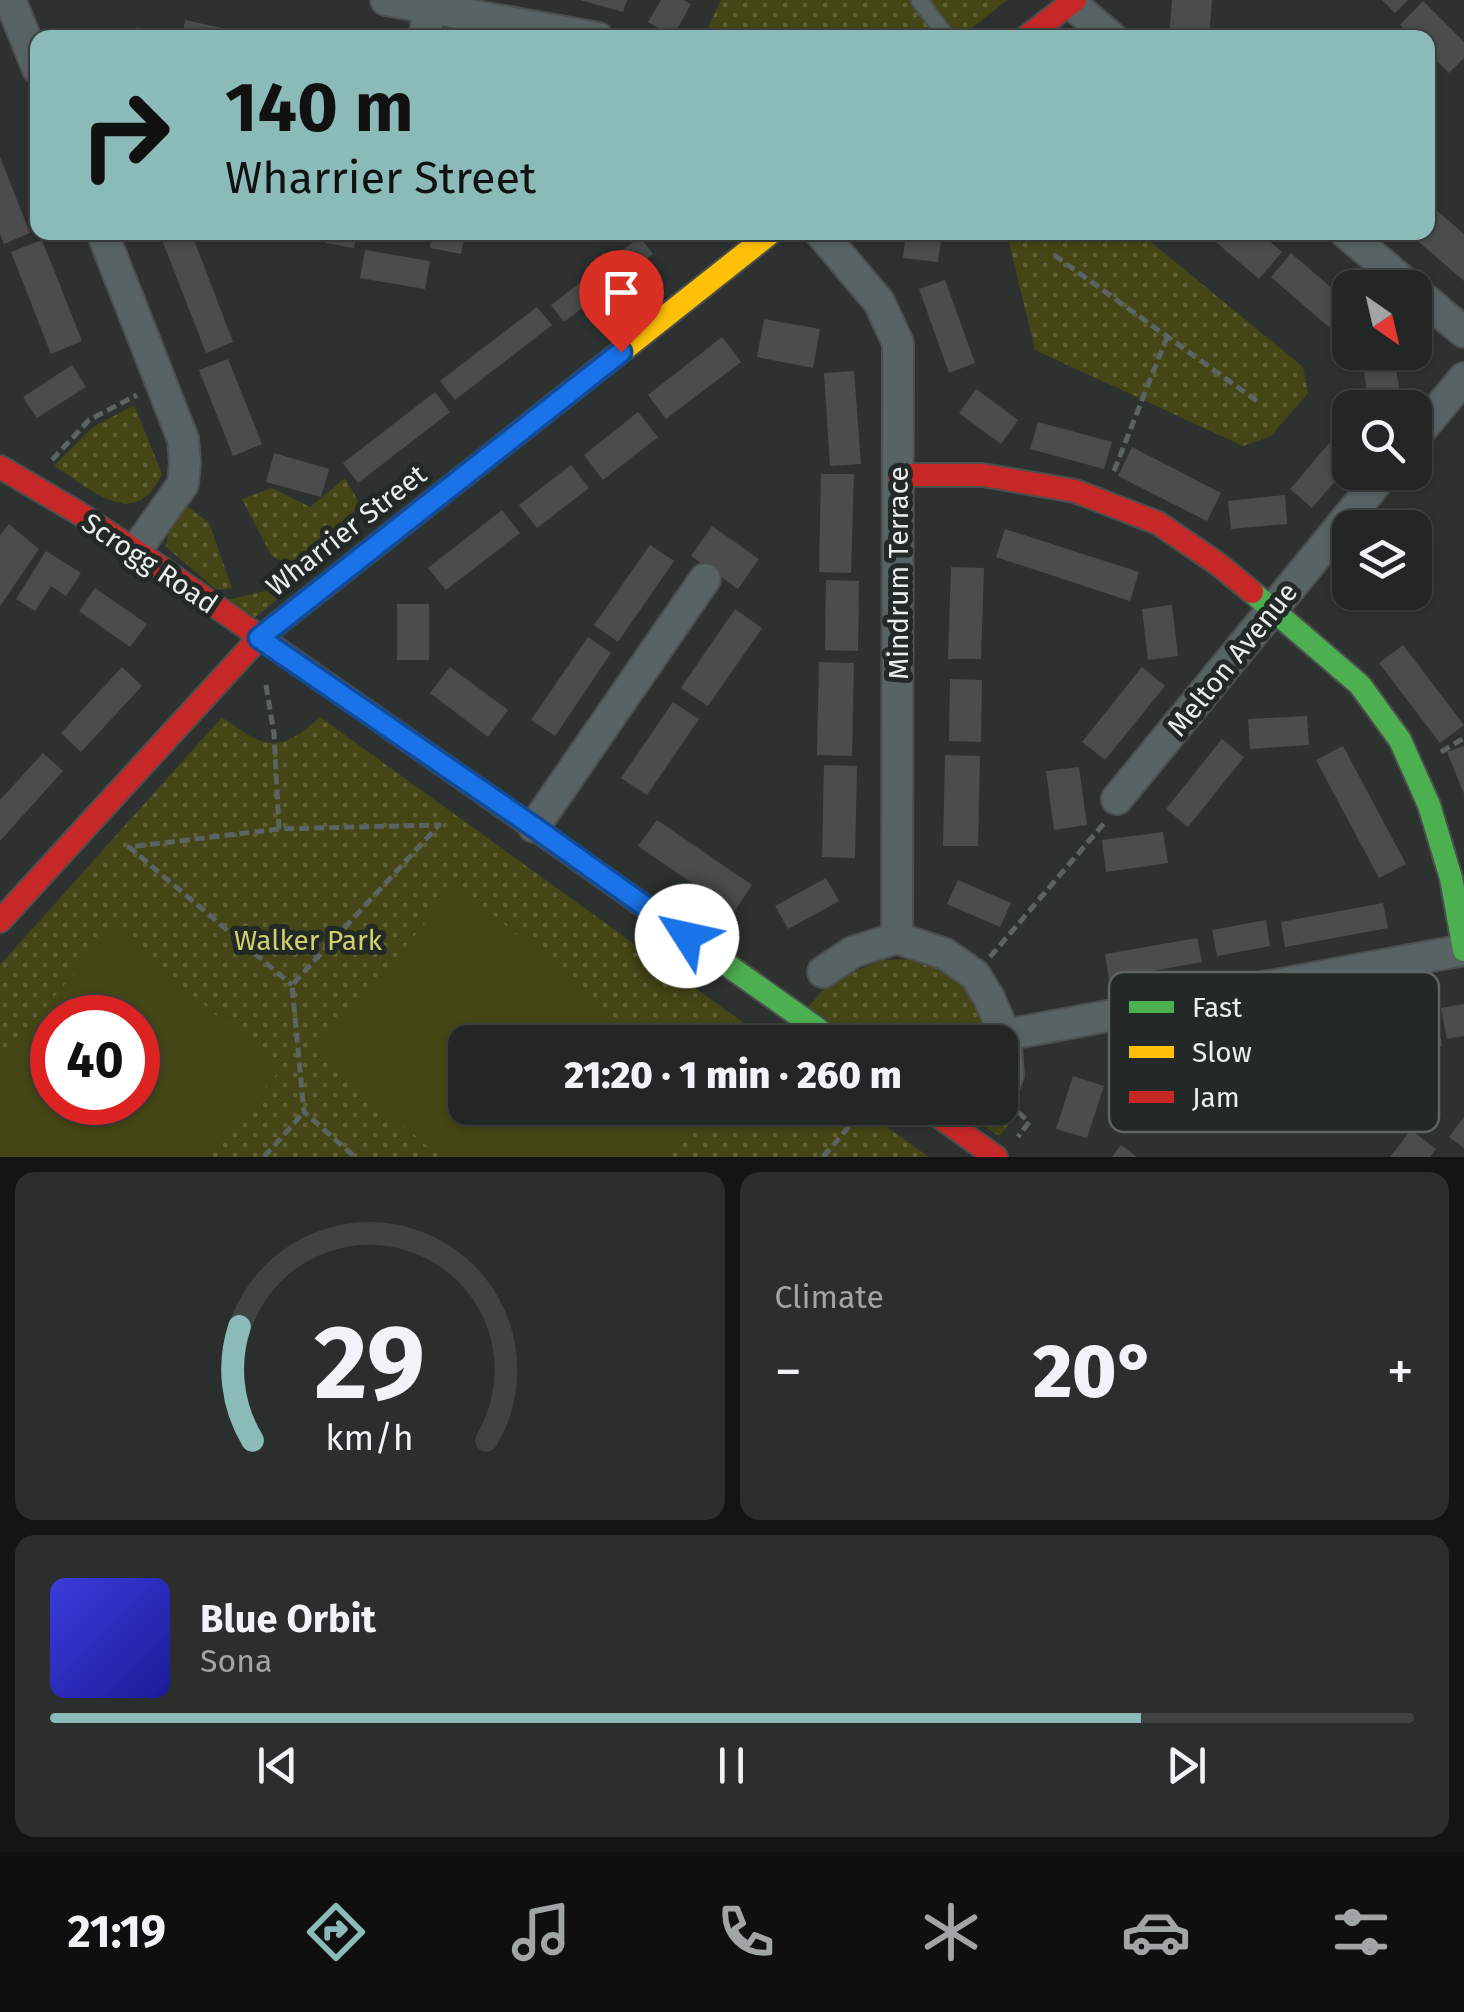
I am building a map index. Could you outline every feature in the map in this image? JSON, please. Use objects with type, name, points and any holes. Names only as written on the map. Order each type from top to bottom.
[{"type":"street","points":[[10,0],[30,49]]},
{"type":"street","points":[[386,0],[431,3],[560,30]]},
{"type":"street","points":[[1036,30],[1073,2],[1103,30]]},
{"type":"street","points":[[426,30],[431,3]]},
{"type":"street","points":[[105,240],[183,439],[183,484],[136,550]]},
{"type":"street","name":"Wharrier Street","points":[[0,921],[259,638],[762,240]]},
{"type":"street","name":"Mindrum Terrace","points":[[827,240],[879,302],[898,343],[897,938]]},
{"type":"street","points":[[1355,240],[1390,270]]},
{"type":"street","points":[[1432,305],[1464,332]]},
{"type":"street","points":[[1432,417],[1464,378]]},
{"type":"street","name":"Scrogg Road","points":[[2,472],[136,550],[812,1025]]},
{"type":"street","points":[[899,475],[983,475],[1075,491],[1158,523],[1218,564],[1360,685],[1400,740],[1429,805],[1451,878],[1464,950],[1347,972]]},
{"type":"street","name":"Melton Avenue","points":[[1117,799],[1371,490]]},
{"type":"street","points":[[534,827],[706,579]]},
{"type":"street","points":[[822,972],[853,952],[897,938],[946,954],[975,975],[1000,1025]]},
{"type":"street","points":[[1018,1034],[1109,1017]]},
{"type":"street","points":[[957,1125],[1004,1151]]},
{"type":"lane","points":[[918,0],[942,30]]},
{"type":"path","points":[[1054,256],[1260,404]]},
{"type":"path","points":[[1102,502],[1168,337]]},
{"type":"path","points":[[33,487],[56,454],[90,420],[161,382]]},
{"type":"path","points":[[259,638],[274,734],[279,828]]},
{"type":"path","points":[[975,975],[1113,812],[1117,799]]},
{"type":"path","points":[[292,986],[439,825],[279,828],[129,846],[292,986],[304,1112],[354,1157]]},
{"type":"path","points":[[264,1157],[304,1112]]},
{"type":"path","points":[[1004,1151],[1029,1122],[1018,1112]]},
{"type":"path","points":[[823,1157],[850,1125]]},
{"type":"green space","points":[[721,0],[1007,0],[970,30],[707,30]]},
{"type":"green space","points":[[1008,240],[1149,240],[1303,367],[1308,393],[1271,436],[1243,446],[1035,350]]},
{"type":"green space","points":[[134,405],[162,474],[151,492],[139,501],[112,501],[54,466],[93,427]]},
{"type":"green space","points":[[345,478],[361,506],[297,560],[285,563],[271,555],[242,499],[272,488],[310,507]]},
{"type":"green space","points":[[186,505],[209,523],[232,588],[217,590],[166,547],[170,525]]},
{"type":"green space","points":[[347,533],[350,543],[254,618],[226,600],[270,590]]},
{"type":"green space","name":"Walker Park","points":[[222,717],[249,735],[271,743],[293,737],[320,717],[746,1025],[448,1025],[448,1125],[884,1125],[929,1157],[0,1157],[0,965]]},
{"type":"green space","points":[[458,885],[623,1025],[448,1025],[448,1125],[689,1125],[662,1157],[440,1157],[316,1051]]},
{"type":"green space","points":[[114,927],[280,1070],[205,1157],[0,1157],[0,1060],[30,1025],[30,1125],[160,1125],[160,995],[56,995]]},
{"type":"green space","points":[[922,959],[959,980],[987,1025],[835,1025],[808,1007],[831,981],[883,960]]},
{"type":"green space","points":[[982,1125],[1009,1125],[999,1136]]},
{"type":"building","points":[[580,0],[627,0],[623,12]]},
{"type":"building","points":[[661,0],[691,4],[677,30],[661,30],[648,22]]},
{"type":"building","points":[[1172,0],[1212,0],[1210,30],[1170,30]]},
{"type":"building","points":[[1382,0],[1408,0],[1395,13]]},
{"type":"building","points":[[1423,1],[1464,42],[1464,58],[1449,73],[1435,59],[1435,30],[1405,30],[1400,25]]},
{"type":"building","points":[[185,20],[232,30],[183,30]]},
{"type":"building","points":[[0,157],[30,233],[4,244],[0,234]]},
{"type":"building","points":[[1435,209],[1464,234],[1464,281],[1417,240],[1435,240]]},
{"type":"building","points":[[42,240],[82,341],[51,354],[11,252]]},
{"type":"building","points":[[162,240],[194,240],[233,342],[206,353]]},
{"type":"building","points":[[327,240],[356,240],[354,248],[326,243]]},
{"type":"building","points":[[431,240],[464,240],[461,254],[430,248]]},
{"type":"building","points":[[636,240],[642,240],[653,254],[564,322],[551,305]]},
{"type":"building","points":[[905,240],[941,240],[938,262],[903,258]]},
{"type":"building","points":[[1213,240],[1268,240],[1282,252],[1259,279]]},
{"type":"building","points":[[365,250],[430,261],[425,289],[360,278]]},
{"type":"building","points":[[1291,253],[1332,288],[1332,330],[1271,277]]},
{"type":"building","points":[[945,280],[975,363],[949,373],[919,289]]},
{"type":"building","points":[[537,307],[552,325],[455,400],[440,381]]},
{"type":"building","points":[[764,319],[820,329],[813,368],[757,357]]},
{"type":"building","points":[[722,337],[741,362],[666,419],[648,395]]},
{"type":"building","points":[[228,359],[262,444],[233,456],[199,370]]},
{"type":"building","points":[[72,365],[86,387],[37,418],[23,397]]},
{"type":"building","points":[[1364,370],[1396,370],[1399,390],[1367,390]]},
{"type":"building","points":[[854,371],[861,464],[830,466],[824,373]]},
{"type":"building","points":[[976,389],[1018,420],[1001,444],[959,413]]},
{"type":"building","points":[[435,392],[450,412],[358,483],[343,463]]},
{"type":"building","points":[[638,412],[658,437],[603,480],[584,455]]},
{"type":"building","points":[[1038,422],[1112,442],[1104,469],[1030,449]]},
{"type":"building","points":[[1332,440],[1332,485],[1312,508],[1290,489]]},
{"type":"building","points":[[1132,447],[1221,493],[1207,521],[1118,476]]},
{"type":"building","points":[[274,453],[329,469],[321,497],[266,482]]},
{"type":"building","points":[[571,465],[589,488],[537,528],[519,505]]},
{"type":"building","points":[[821,474],[854,474],[851,573],[819,572]]},
{"type":"building","points":[[1285,495],[1287,524],[1231,529],[1228,501]]},
{"type":"building","points":[[502,510],[520,533],[446,590],[428,568]]},
{"type":"building","points":[[9,524],[39,549],[0,606],[0,535]]},
{"type":"building","points":[[712,526],[759,559],[738,589],[691,556]]},
{"type":"building","points":[[1005,529],[1139,572],[1130,601],[996,557]]},
{"type":"building","points":[[650,545],[674,561],[618,642],[594,625]]},
{"type":"building","points":[[46,551],[81,573],[66,596],[51,586],[35,611],[16,599]]},
{"type":"building","points":[[951,567],[984,568],[981,659],[948,659]]},
{"type":"building","points":[[826,580],[859,581],[858,651],[825,650]]},
{"type":"building","points":[[95,588],[147,624],[130,647],[79,611]]},
{"type":"building","points":[[397,604],[429,604],[429,660],[397,660]]},
{"type":"building","points":[[1172,605],[1178,656],[1148,660],[1142,609]]},
{"type":"building","points":[[735,609],[762,628],[708,706],[681,688]]},
{"type":"building","points":[[588,637],[611,653],[555,736],[531,720]]},
{"type":"building","points":[[1403,645],[1464,725],[1440,743],[1379,663]]},
{"type":"building","points":[[819,662],[854,663],[852,756],[817,755]]},
{"type":"building","points":[[122,667],[142,686],[81,752],[61,733]]},
{"type":"building","points":[[450,667],[508,710],[488,737],[430,693]]},
{"type":"building","points":[[1142,667],[1165,686],[1105,760],[1082,742]]},
{"type":"building","points":[[950,679],[982,680],[981,742],[949,741]]},
{"type":"building","points":[[673,702],[699,719],[647,795],[621,778]]},
{"type":"building","points":[[1307,716],[1309,745],[1250,749],[1248,719]]},
{"type":"building","points":[[1222,739],[1244,757],[1188,827],[1166,809]]},
{"type":"building","points":[[1343,746],[1406,864],[1379,878],[1316,760]]},
{"type":"building","points":[[1464,746],[1464,794],[1447,752]]},
{"type":"building","points":[[43,753],[63,771],[0,841],[0,800]]},
{"type":"building","points":[[945,755],[980,756],[978,846],[943,846]]},
{"type":"building","points":[[824,765],[857,766],[855,858],[822,857]]},
{"type":"building","points":[[1079,767],[1087,825],[1054,830],[1046,771]]},
{"type":"building","points":[[657,820],[752,885],[734,912],[638,846]]},
{"type":"building","points":[[1163,832],[1168,863],[1106,872],[1102,840]]},
{"type":"building","points":[[826,878],[839,901],[788,929],[775,906]]},
{"type":"building","points":[[958,880],[1011,903],[1000,927],[947,904]]},
{"type":"building","points":[[1383,903],[1388,928],[1285,947],[1281,922]]},
{"type":"building","points":[[1266,920],[1270,946],[1217,956],[1212,930]]},
{"type":"building","points":[[1197,938],[1202,962],[1147,972],[1109,972],[1109,979],[1105,954]]},
{"type":"building","points":[[1464,1004],[1464,1036],[1447,1039],[1441,1008]]},
{"type":"building","points":[[1073,1076],[1104,1086],[1087,1138],[1056,1129]]},
{"type":"building","points":[[1464,1117],[1464,1148],[1449,1137]]},
{"type":"building","points":[[1409,1132],[1436,1149],[1430,1157],[1390,1157]]},
{"type":"building","points":[[1121,1145],[1137,1157],[1112,1157]]},
{"type":"traffic: fast","points":[[1252,592],[1360,685],[1400,740],[1429,805],[1451,878],[1464,950]]},
{"type":"traffic: fast","points":[[548,838],[812,1025]]},
{"type":"traffic: slow","points":[[368,552],[762,240]]},
{"type":"traffic: jam","points":[[1036,30],[1075,0]]},
{"type":"traffic: jam","points":[[0,467],[151,561],[548,838]]},
{"type":"traffic: jam","points":[[899,475],[983,475],[1075,491],[1158,523],[1252,592]]},
{"type":"traffic: jam","points":[[0,921],[259,638],[368,552]]},
{"type":"traffic: jam","points":[[951,1125],[996,1157]]},
{"type":"route","points":[[621,352],[259,638],[687,936]]}]
